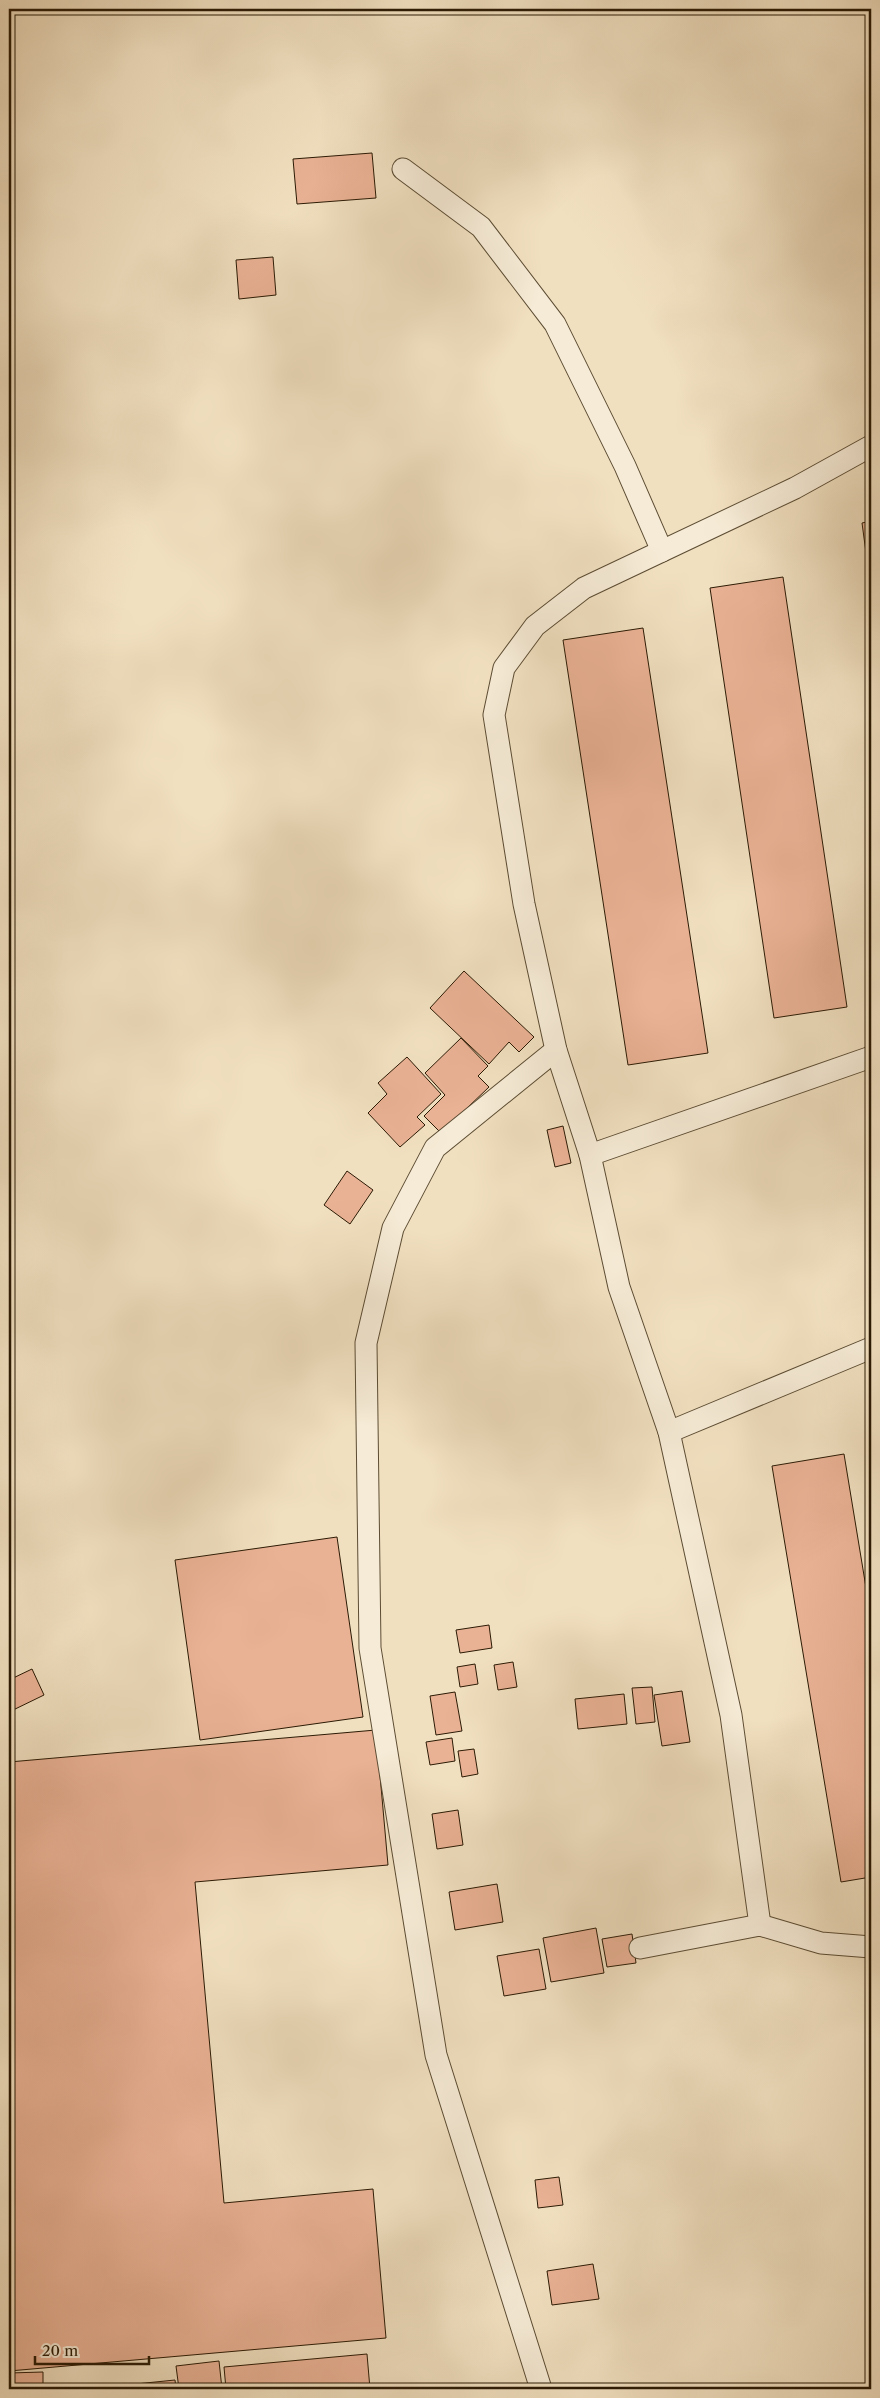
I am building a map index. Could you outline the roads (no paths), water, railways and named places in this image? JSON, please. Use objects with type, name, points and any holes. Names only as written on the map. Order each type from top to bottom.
[{"type":"lane","points":[[404,169],[481,227],[554,324],[625,466],[662,551]]},
{"type":"lane","points":[[760,1925],[731,1715],[669,1432],[619,1287],[590,1155],[556,1050],[524,904],[494,715],[504,668],[535,626],[584,588],[795,488],[871,446]]},
{"type":"lane","points":[[541,2389],[436,2056],[370,1648],[366,1343],[393,1228],[435,1148],[556,1050]]},
{"type":"lane","points":[[590,1155],[871,1057]]},
{"type":"lane","points":[[669,1432],[871,1348]]},
{"type":"lane","points":[[640,1948],[760,1925],[821,1943],[871,1946]]}]
